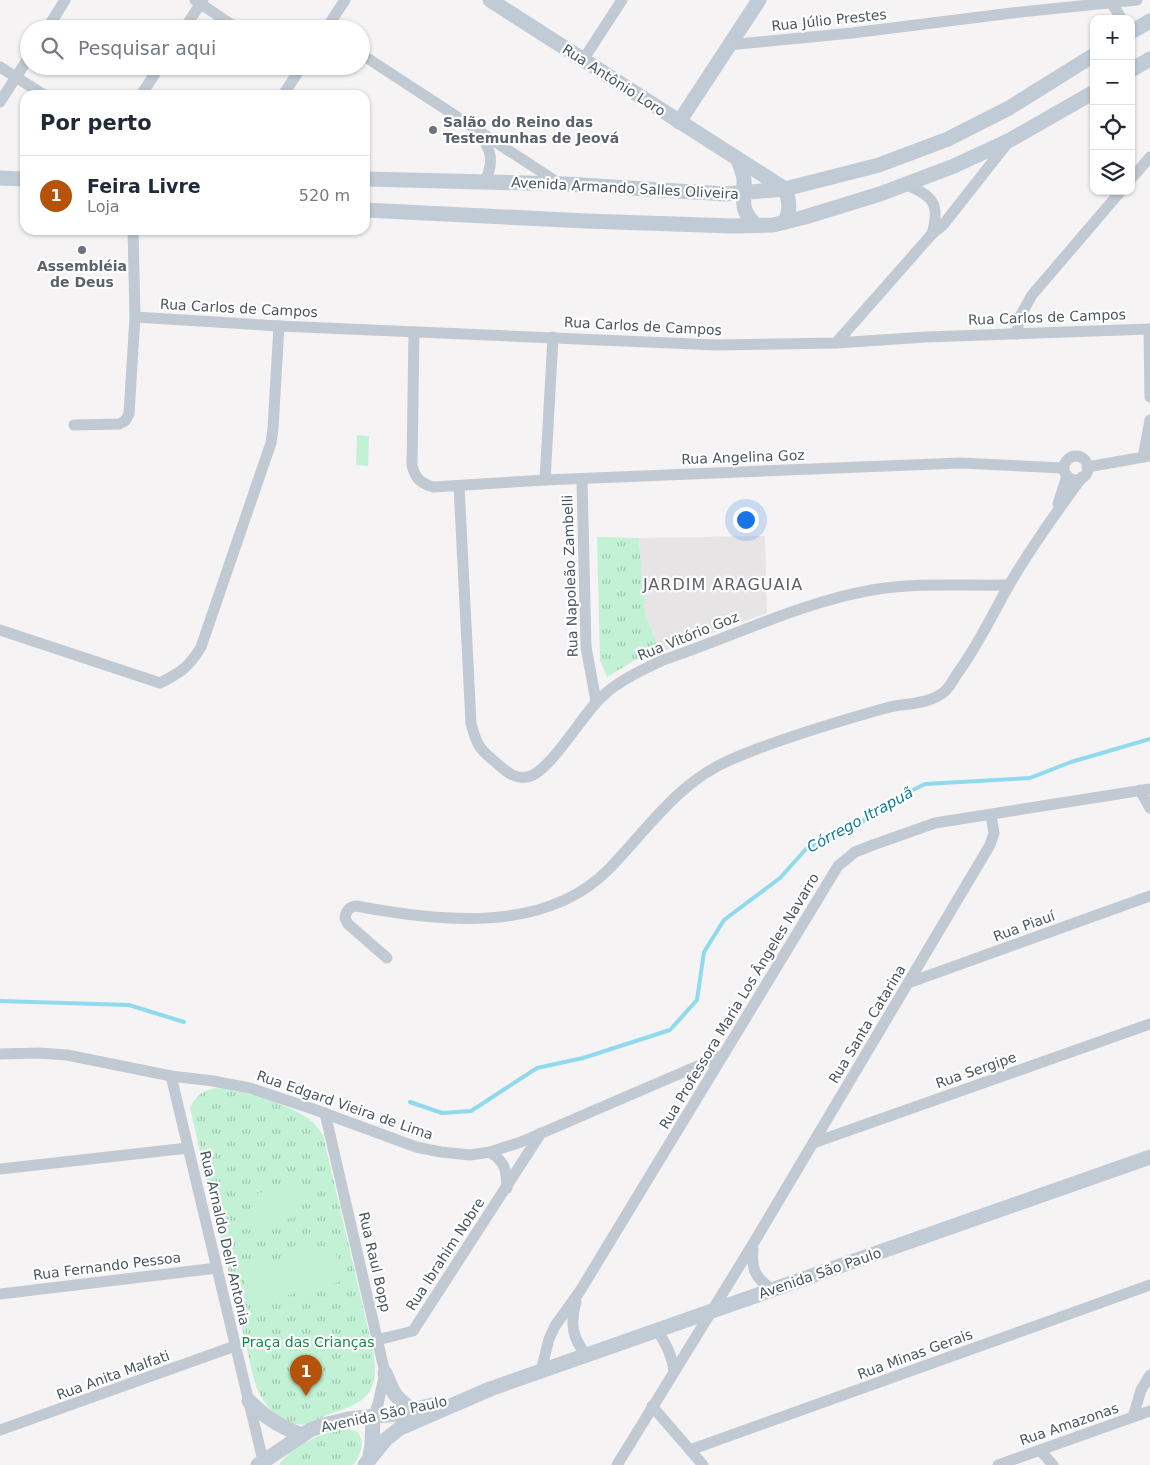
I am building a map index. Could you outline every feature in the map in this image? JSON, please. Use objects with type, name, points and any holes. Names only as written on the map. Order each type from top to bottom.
[{"type":"street","points":[[53,20],[65,0]]},
{"type":"street","points":[[332,20],[345,0]]},
{"type":"street","name":"Rua Antônio Loro","points":[[490,0],[785,189]]},
{"type":"street","points":[[583,60],[622,0]]},
{"type":"street","points":[[679,122],[759,0]]},
{"type":"street","name":"Rua Júlio Prestes","points":[[729,45],[852,33],[1137,0]]},
{"type":"street","points":[[189,20],[199,1],[225,20]]},
{"type":"street","points":[[1111,4],[1119,15]]},
{"type":"street","points":[[1135,30],[1150,21]]},
{"type":"street","name":"Avenida Armando Salles Oliveira","points":[[370,179],[560,184],[726,194],[785,189],[879,166],[948,139],[1009,108],[1090,57]]},
{"type":"street","points":[[1135,68],[1150,59]]},
{"type":"street","points":[[370,60],[560,184]]},
{"type":"street","points":[[0,67],[36,90]]},
{"type":"street","points":[[0,102],[20,71]]},
{"type":"street","points":[[144,90],[154,75]]},
{"type":"street","points":[[286,90],[294,75]]},
{"type":"street","points":[[370,210],[606,222],[756,225],[785,222],[831,210],[954,166],[1010,140],[1090,94]]},
{"type":"street","points":[[479,132],[486,143],[491,158],[491,166],[485,182]]},
{"type":"street","points":[[836,343],[950,216],[1010,140]]},
{"type":"street","points":[[1135,174],[1150,157]]},
{"type":"street","points":[[738,160],[744,177],[745,212],[756,225]]},
{"type":"street","points":[[0,178],[20,179]]},
{"type":"street","points":[[904,184],[925,193],[935,205],[935,223],[932,234]]},
{"type":"street","points":[[785,189],[789,198],[790,210],[785,222]]},
{"type":"street","points":[[1017,334],[1019,318],[1032,295],[1118,195]]},
{"type":"street","points":[[74,425],[119,424],[129,414],[135,317],[133,235]]},
{"type":"street","name":"Rua Carlos de Campos","points":[[135,317],[279,326],[716,345],[836,343],[1150,329]]},
{"type":"street","points":[[0,630],[160,683],[177,674],[193,662],[201,647],[271,443],[279,326]]},
{"type":"street","points":[[1150,329],[1150,397]]},
{"type":"street","name":"Rua Angelina Goz","points":[[414,332],[412,465],[414,474],[419,481],[433,487],[546,480],[960,464],[1065,472]]},
{"type":"street","points":[[546,480],[553,337]]},
{"type":"street","points":[[1065,472],[1074,479],[1085,472],[1146,457],[1150,420]]},
{"type":"street","points":[[387,958],[348,924],[345,918],[346,911],[350,907],[356,906],[421,916],[464,919],[521,914],[553,905],[584,889],[607,871],[676,795],[707,771],[731,760],[814,730],[889,707],[923,701],[944,692],[973,653],[1009,586],[1085,472],[1084,459],[1080,457],[1073,456],[1066,461],[1056,513]]},
{"type":"street","name":"Rua Napoleão Zambelli","points":[[582,479],[586,648],[596,702]]},
{"type":"street","name":"Rua Vitório Goz","points":[[459,486],[471,724],[474,737],[480,749],[510,775],[527,777],[543,768],[596,702],[616,686],[663,660],[809,605],[874,590],[918,585],[1009,586]]},
{"type":"street","points":[[1145,790],[1150,808]]},
{"type":"street","name":"Rua Professora Maria Los Ângeles Navarro","points":[[541,1371],[549,1339],[555,1326],[580,1291],[838,866],[855,852],[935,823],[1145,790]]},
{"type":"street","name":"Rua Santa Catarina","points":[[617,1465],[674,1370],[690,1349],[754,1244],[990,845],[994,833],[991,815]]},
{"type":"street","name":"Rua Piauí","points":[[908,983],[1150,896]]},
{"type":"street","name":"Rua Sergipe","points":[[813,1143],[1150,1024]]},
{"type":"street","name":"Rua Edgard Vieira de Lima","points":[[0,1054],[67,1055],[170,1076],[250,1088],[416,1147],[470,1155],[490,1152],[521,1142],[723,1055]]},
{"type":"street","name":"Rua Arnaldo Dell' Antonia","points":[[170,1076],[249,1401],[261,1464]]},
{"type":"street","name":"Rua Raul Bopp","points":[[325,1114],[385,1373],[373,1417]]},
{"type":"street","name":"Rua Ibrahim Nobre","points":[[377,1340],[413,1331],[542,1133]]},
{"type":"street","points":[[0,1169],[188,1148]]},
{"type":"street","points":[[490,1152],[501,1160],[506,1169],[507,1188]]},
{"type":"street","name":"Avenida São Paulo","points":[[367,1462],[385,1440],[400,1428],[490,1389],[1150,1157]]},
{"type":"street","name":"Rua Santa Catarina","points":[[754,1244],[752,1264],[756,1275],[773,1290]]},
{"type":"street","name":"Rua Fernando Pessoa","points":[[0,1294],[217,1268]]},
{"type":"street","name":"Rua Minas Gerais","points":[[690,1450],[1150,1285]]},
{"type":"street","name":"Rua Professora Maria Los Ângeles Navarro","points":[[580,1291],[573,1314],[573,1332],[578,1344],[587,1355]]},
{"type":"street","points":[[657,1330],[667,1346],[674,1370]]},
{"type":"street","name":"Rua Anita Malfati","points":[[0,1430],[235,1346]]},
{"type":"street","points":[[385,1373],[393,1394],[413,1410]]},
{"type":"street","points":[[1133,1418],[1141,1390],[1150,1375]]},
{"type":"street","name":"Avenida São Paulo","points":[[261,1464],[310,1430],[334,1421],[413,1410],[490,1389]]},
{"type":"street","points":[[249,1401],[271,1421],[287,1430],[302,1435]]},
{"type":"street","points":[[652,1406],[703,1465]]},
{"type":"street","name":"Rua Amazonas","points":[[998,1465],[1150,1411]]},
{"type":"street","points":[[367,1462],[372,1445],[373,1417]]},
{"type":"street","points":[[1040,1450],[1053,1465]]},
{"type":"shaded area","points":[[765,536],[767,613],[661,652],[645,614],[639,538]]},
{"type":"green space","points":[[357,435],[369,436],[368,466],[356,465]]},
{"type":"green space","points":[[597,537],[639,538],[645,614],[661,652],[642,656],[607,677],[600,660]]},
{"type":"green space","name":"Praça das Crianças","points":[[216,1088],[248,1094],[292,1109],[308,1118],[323,1135],[373,1350],[375,1376],[372,1386],[362,1400],[343,1410],[305,1424],[296,1424],[280,1418],[262,1398],[255,1383],[190,1108],[200,1094]]},
{"type":"green space","points":[[296,1184],[304,1215],[256,1227],[248,1196]]},
{"type":"green space","points":[[334,1246],[343,1281],[250,1305],[241,1269]]},
{"type":"green space","points":[[349,1429],[358,1432],[362,1445],[353,1465],[279,1465],[284,1458],[300,1445],[321,1435]]},
{"type":"waterway","name":"Córrego Itrapuã","points":[[410,1102],[442,1113],[471,1111],[537,1068],[583,1058],[670,1030],[697,1000],[704,952],[724,920],[780,878],[806,849],[845,833],[901,796],[925,784],[1030,778],[1071,762],[1150,739]]},
{"type":"waterway","name":"Córrego Itrapuã","points":[[0,1001],[129,1005],[184,1022]]},
{"type":"place","name":"Salão do Reino das Testemunhas de Jeová","points":[[433,130]]},
{"type":"place","name":"Assembléia de Deus","points":[[82,250]]},
{"type":"place","name":"Feira Livre","points":[[306,1396]]},
{"type":"district","name":"JARDIM ARAGUAIA","points":[[723,584]]}]
